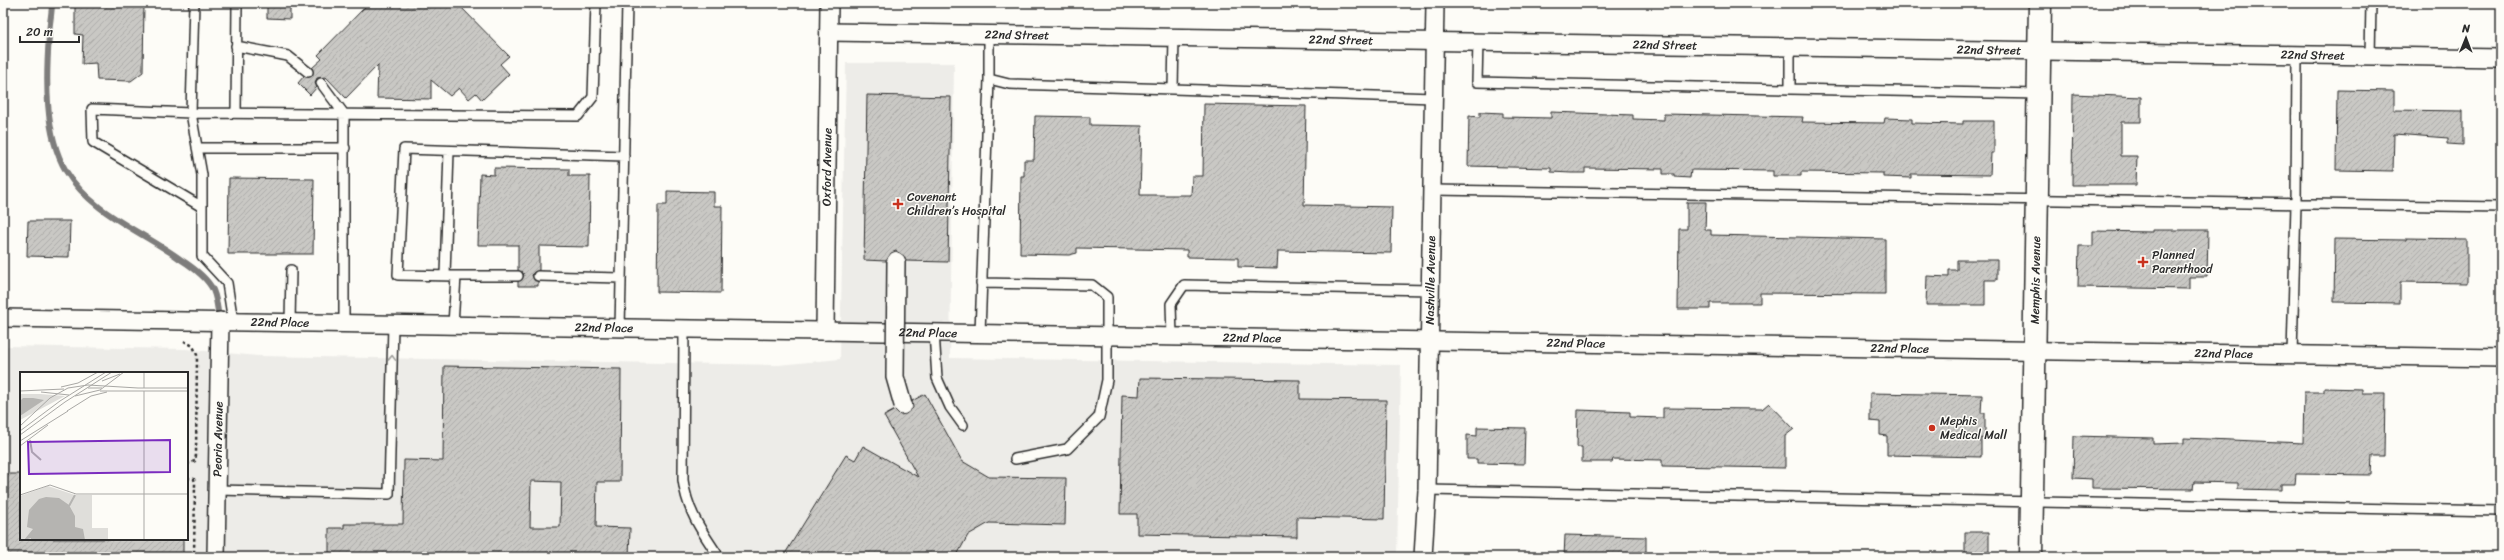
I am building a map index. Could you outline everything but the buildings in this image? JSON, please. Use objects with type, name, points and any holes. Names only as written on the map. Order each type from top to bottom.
[{"type":"street","name":"Oxford Avenue","points":[[825,331],[829,3]]},
{"type":"street","name":"Nashville Avenue","points":[[1423,557],[1427,490],[1435,3]]},
{"type":"street","name":"Memphis Avenue","points":[[2031,557],[2040,3]]},
{"type":"street","name":"22nd Street","points":[[829,32],[1434,40],[2501,58]]},
{"type":"street","points":[[896,261],[895,377],[903,406]]},
{"type":"street","name":"22nd Place","points":[[3,318],[2501,358]]},
{"type":"street","name":"Peoria Avenue","points":[[216,557],[217,490],[226,321]]},
{"type":"lane","points":[[194,3],[191,113],[202,175],[202,256],[227,283],[226,321]]},
{"type":"lane","points":[[236,113],[237,3]]},
{"type":"lane","points":[[202,206],[93,142],[92,109],[191,113],[578,116],[593,97],[596,3]]},
{"type":"lane","points":[[620,328],[627,3]]},
{"type":"lane","points":[[2370,56],[2371,3]]},
{"type":"lane","points":[[980,333],[989,79],[989,34]]},
{"type":"lane","points":[[1173,89],[1174,37]]},
{"type":"lane","points":[[1478,41],[1477,82],[2039,94]]},
{"type":"lane","points":[[236,46],[288,56],[308,72]]},
{"type":"lane","points":[[1790,46],[1790,89]]},
{"type":"lane","points":[[2292,355],[2296,204],[2297,55]]},
{"type":"lane","points":[[989,79],[1009,84],[1433,98]]},
{"type":"lane","points":[[321,83],[344,114],[344,323]]},
{"type":"lane","points":[[197,148],[345,148]]},
{"type":"lane","points":[[518,276],[398,275],[404,149],[624,156]]},
{"type":"lane","points":[[445,275],[449,151]]},
{"type":"lane","points":[[1432,190],[2501,207]]},
{"type":"lane","points":[[290,270],[290,322]]},
{"type":"lane","points":[[453,325],[456,276]]},
{"type":"lane","points":[[538,276],[621,278]]},
{"type":"lane","points":[[982,283],[1092,285],[1107,297],[1105,335],[1106,380],[1099,417],[1067,449],[1015,459]]},
{"type":"lane","points":[[1172,337],[1171,304],[1184,285],[1431,290]]},
{"type":"lane","points":[[217,490],[388,494],[393,324]]},
{"type":"lane","points":[[684,329],[683,480],[685,498],[693,518],[719,557]]},
{"type":"lane","points":[[934,332],[937,378],[950,407],[963,425]]},
{"type":"lane","points":[[1427,490],[2501,511]]},
{"type":"path","points":[[180,339],[193,346],[197,355],[196,455],[195,461],[188,464]]},
{"type":"path","points":[[188,478],[194,479],[195,482],[194,557]]},
{"type":"shaded area","name":"Covenant Children’s Hospital","points":[[846,63],[954,63],[950,358],[1401,365],[1397,557],[3,557],[3,346],[185,349],[258,356],[778,365],[840,359]]},
{"type":"waterway","points":[[52,3],[47,69],[48,105],[54,140],[66,171],[89,199],[103,210],[165,249],[203,276],[213,290],[219,320]]},
{"type":"place","name":"Covenant Children’s Hospital","points":[[898,204]]},
{"type":"place","name":"Planned Parenthood","points":[[2143,262]]},
{"type":"place","name":"Mephis Medical Mall","points":[[1932,428]]}]
